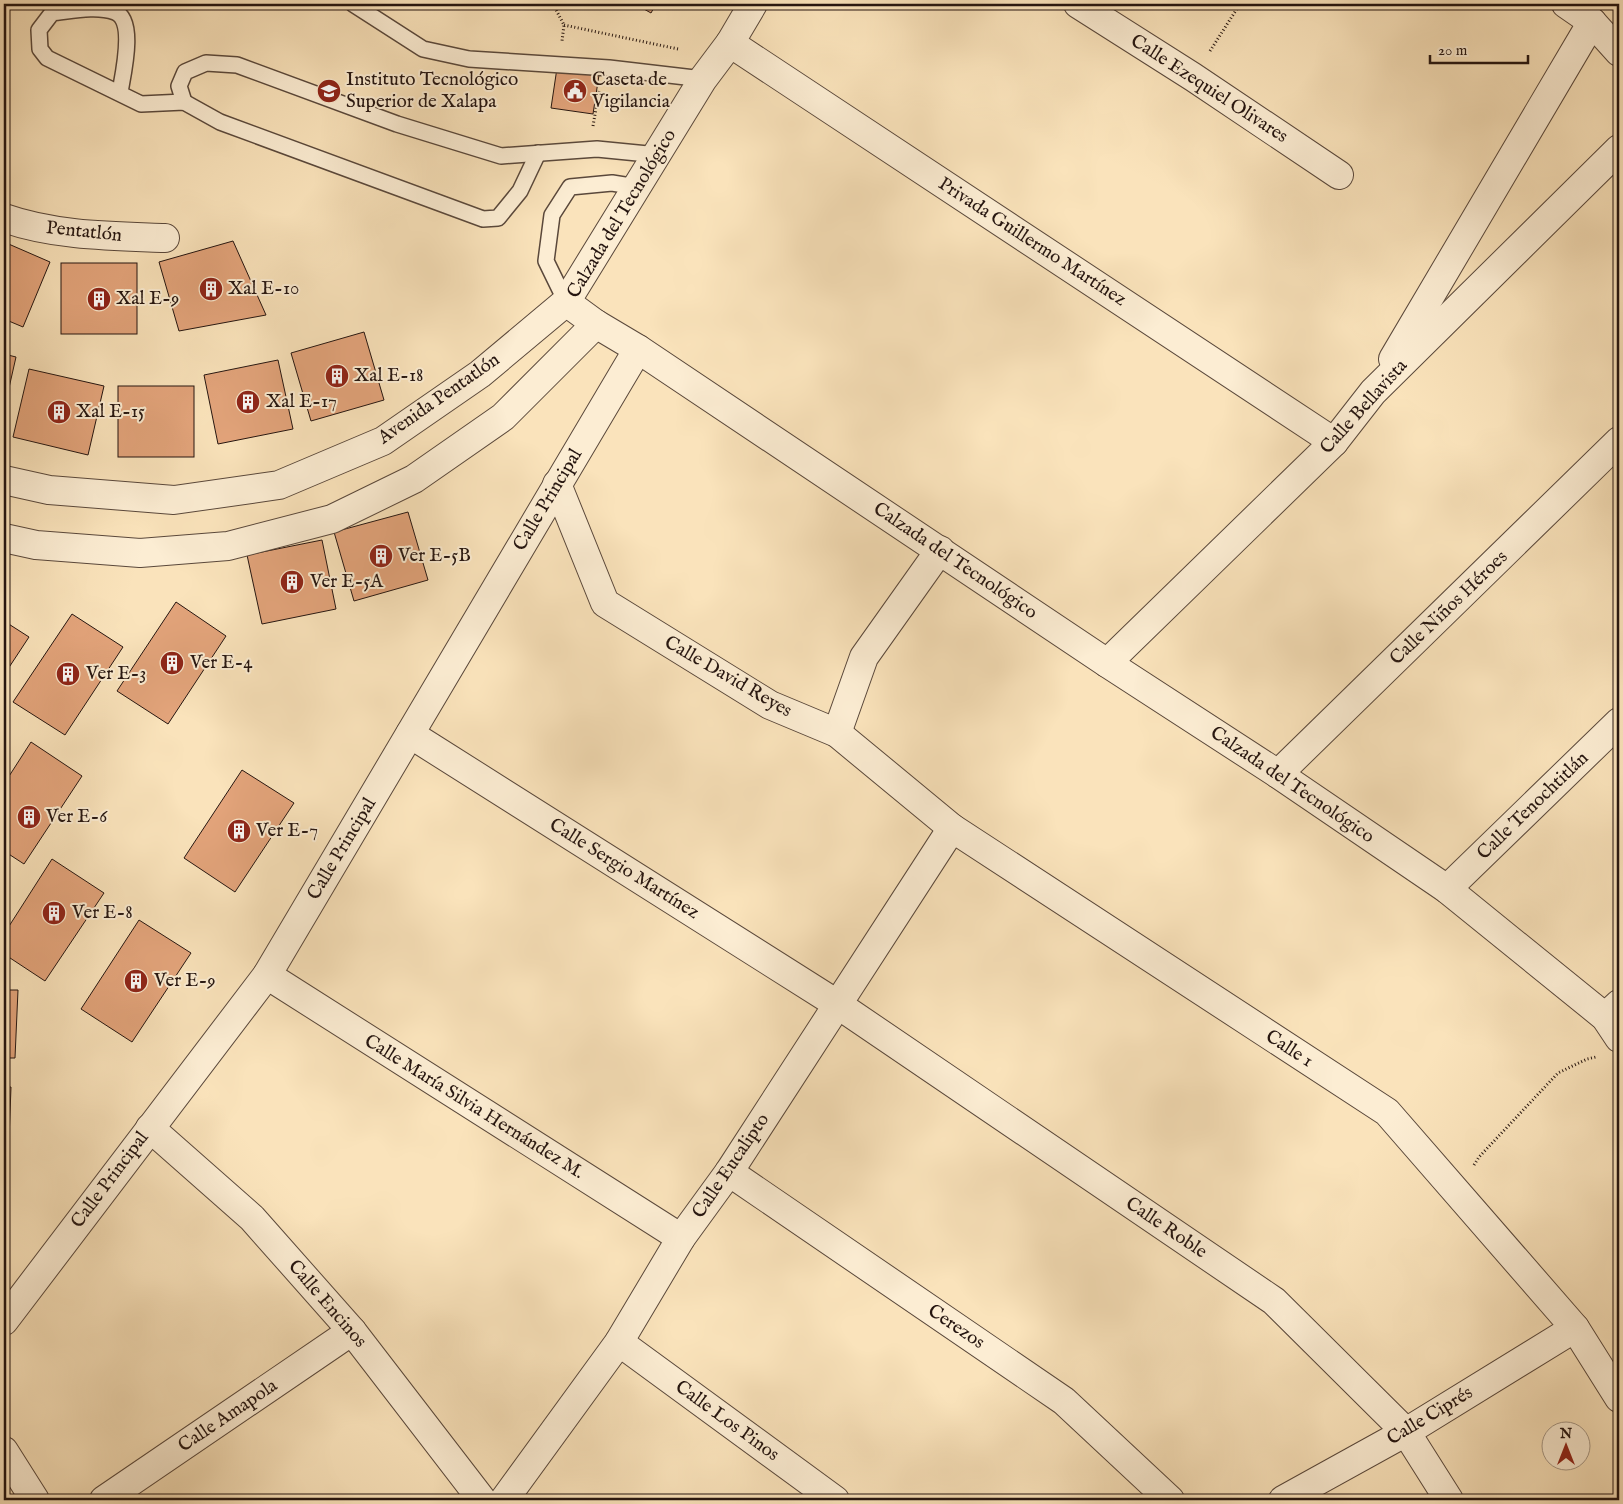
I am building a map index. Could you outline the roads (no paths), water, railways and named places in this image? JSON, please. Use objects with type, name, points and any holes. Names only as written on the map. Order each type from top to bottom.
[{"type":"street","name":"Calzada del Tecnológico","points":[[753,4],[566,302],[596,324],[638,349],[940,550],[1107,664],[1278,774],[1447,889],[1612,1028]]},
{"type":"street","name":"Calle Ezequiel Olivares","points":[[1078,4],[1193,77],[1339,176]]},
{"type":"street","points":[[1566,4],[1592,22],[1619,52]]},
{"type":"street","points":[[1373,392],[1592,22]]},
{"type":"street","name":"Privada Guillermo Martínez","points":[[717,60],[1334,442]]},
{"type":"street","name":"Calle Bellavista","points":[[1107,664],[1334,442],[1373,392],[1619,149]]},
{"type":"street","name":"Pentatlón","points":[[4,218],[24,225],[98,236],[165,238]]},
{"type":"street","name":"Avenida Pentatlón","points":[[4,480],[49,490],[174,500],[279,485],[383,441],[480,374],[566,302]]},
{"type":"street","points":[[4,538],[36,545],[140,553],[228,546],[332,519],[414,479],[504,417],[596,324]]},
{"type":"street","name":"Calle Principal","points":[[4,1321],[267,975],[638,349]]},
{"type":"street","name":"Calle Niños Héroes","points":[[1278,774],[1619,441]]},
{"type":"street","name":"Calle David Reyes","points":[[557,484],[605,603],[770,705],[837,733],[952,828]]},
{"type":"street","points":[[837,733],[864,656],[940,550]]},
{"type":"street","name":"Calle Tenochtitlán","points":[[1447,889],[1619,722]]},
{"type":"street","name":"Calle Sergio Martínez","points":[[410,734],[837,1004]]},
{"type":"street","name":"Calle Eucalipto","points":[[504,1500],[619,1342],[681,1238],[729,1172],[952,828]]},
{"type":"street","name":"Calle 1","points":[[952,828],[1387,1112],[1575,1328],[1619,1398]]},
{"type":"street","name":"Calle María Silvia Hernández M.","points":[[267,975],[681,1238]]},
{"type":"street","name":"Calle Roble","points":[[837,1004],[1274,1301],[1406,1432],[1450,1500]]},
{"type":"street","name":"Calle Encinos","points":[[150,1128],[252,1218],[352,1331],[482,1500]]},
{"type":"street","name":"Cerezos","points":[[729,1172],[1064,1401],[1170,1500]]},
{"type":"street","name":"Calle Ciprés","points":[[1284,1500],[1406,1432],[1575,1328]]},
{"type":"street","name":"Calle Amapola","points":[[104,1500],[352,1331]]},
{"type":"street","name":"Calle Los Pinos","points":[[619,1342],[835,1500]]},
{"type":"street","points":[[4,1451],[35,1500]]},
{"type":"lane","points":[[354,4],[422,49],[469,60],[609,68],[717,60]]},
{"type":"lane","points":[[120,92],[126,56],[126,24],[116,12],[101,9],[52,13],[39,30],[40,49],[47,58],[142,104],[184,102],[220,122],[483,219],[498,218],[520,191],[538,153]]},
{"type":"lane","points":[[184,102],[179,86],[185,72],[206,63],[237,65],[397,124],[501,156],[597,149],[658,154]]},
{"type":"lane","points":[[566,302],[546,261],[552,215],[570,187],[612,183],[637,187]]},
{"type":"place","name":"Instituto Tecnológico Superior de Xalapa","points":[[329,91]]},
{"type":"place","name":"Caseta de Vigilancia","points":[[575,91]]},
{"type":"place","name":"Xal E-10","points":[[211,289]]},
{"type":"place","name":"Xal E-9","points":[[99,299]]},
{"type":"place","name":"Xal E-18","points":[[337,376]]},
{"type":"place","name":"Xal E-17","points":[[248,402]]},
{"type":"place","name":"Xal E-15","points":[[59,412]]},
{"type":"place","name":"Ver E-5B","points":[[381,556]]},
{"type":"place","name":"Ver E-5A","points":[[292,582]]},
{"type":"place","name":"Ver E-4","points":[[172,663]]},
{"type":"place","name":"Ver E-3","points":[[68,674]]},
{"type":"place","name":"Ver E-6","points":[[29,817]]},
{"type":"place","name":"Ver E-7","points":[[239,831]]},
{"type":"place","name":"Ver E-8","points":[[54,913]]},
{"type":"place","name":"Ver E-9","points":[[136,981]]}]
